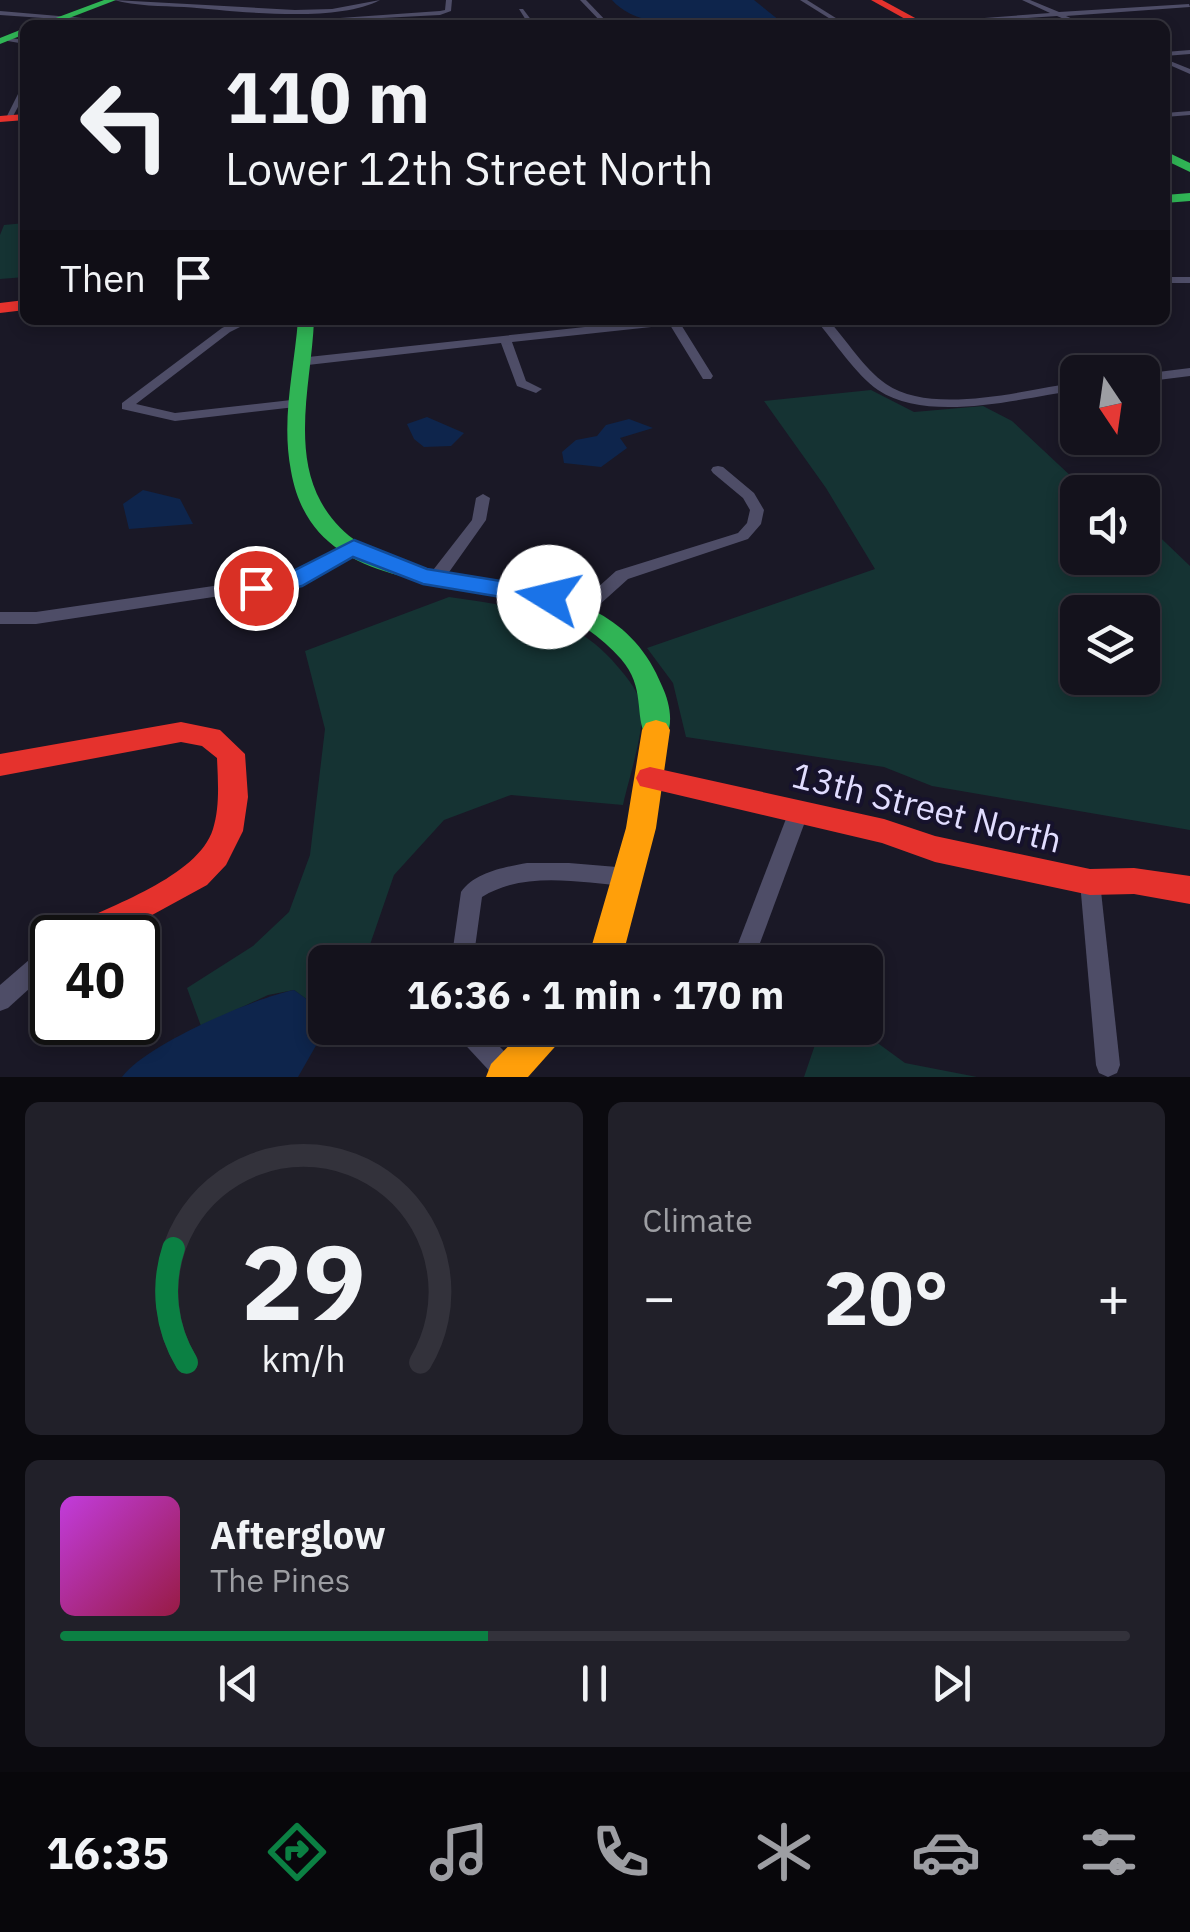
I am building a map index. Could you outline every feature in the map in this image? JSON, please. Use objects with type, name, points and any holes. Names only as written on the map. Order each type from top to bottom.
[{"type":"street","points":[[58,20],[114,0],[293,10],[358,7],[376,0]]},
{"type":"street","points":[[292,0],[294,20]]},
{"type":"street","points":[[384,20],[448,11],[449,0]]},
{"type":"street","points":[[582,0],[602,20]]},
{"type":"street","points":[[803,0],[836,20]]},
{"type":"street","points":[[876,0],[914,20]]},
{"type":"street","points":[[1025,0],[1073,20]]},
{"type":"street","points":[[1174,0],[1190,6]]},
{"type":"street","points":[[977,20],[1190,6]]},
{"type":"street","points":[[521,10],[528,20]]},
{"type":"street","points":[[0,14],[39,20]]},
{"type":"street","points":[[237,325],[126,406],[175,417],[300,403]]},
{"type":"street","points":[[305,325],[299,362],[303,484],[313,509],[354,547],[373,558],[436,578],[549,597],[582,611],[605,624],[635,663],[655,698],[656,748],[620,921],[611,945]]},
{"type":"street","points":[[299,362],[638,325]]},
{"type":"street","points":[[675,325],[707,376]]},
{"type":"street","points":[[826,325],[880,386],[896,396],[937,402],[1060,388]]},
{"type":"street","points":[[506,340],[521,383],[536,389]]},
{"type":"street","points":[[1160,376],[1190,372]]},
{"type":"street","points":[[582,611],[622,575],[742,536],[754,524],[757,510],[750,496],[718,470]]},
{"type":"street","points":[[436,578],[479,520],[483,498]]},
{"type":"street","points":[[0,618],[36,618],[256,588],[294,580],[354,547]]},
{"type":"street","points":[[0,765],[181,732],[210,737],[231,754],[235,778],[226,845],[200,872],[121,915]]},
{"type":"street","name":"13th Street North","points":[[650,778],[884,832],[935,849],[1090,882],[1134,881],[1190,890]]},
{"type":"street","points":[[748,945],[799,812]]},
{"type":"street","points":[[464,945],[472,892],[486,881],[518,872],[630,877]]},
{"type":"street","points":[[1090,882],[1108,1066]]},
{"type":"street","points":[[0,1000],[30,973]]},
{"type":"street","points":[[480,1045],[506,1075],[533,1045]]},
{"type":"green space","points":[[20,223],[20,277],[0,279],[0,235],[4,225]]},
{"type":"green space","points":[[871,390],[914,412],[983,406],[1012,421],[1070,475],[1060,475],[1060,575],[1160,575],[1160,537],[1190,566],[1190,830],[932,786],[884,767],[686,737],[673,683],[647,648],[875,569],[826,488],[764,401]]},
{"type":"green space","points":[[449,597],[516,608],[557,621],[577,631],[612,660],[641,705],[639,740],[623,805],[511,795],[444,820],[394,875],[370,945],[308,945],[308,1000],[294,990],[268,995],[201,1026],[187,988],[253,946],[289,912],[310,855],[325,729],[305,651]]},
{"type":"green space","points":[[815,1045],[880,1045],[905,1063],[977,1077],[804,1077]]},
{"type":"water","points":[[612,0],[754,0],[779,20],[646,20],[626,12]]},
{"type":"water","points":[[427,417],[464,433],[451,446],[424,447],[414,439],[407,424]]},
{"type":"water","points":[[629,419],[653,428],[620,438],[627,448],[601,467],[564,463],[562,452],[576,440],[597,436],[606,425]]},
{"type":"water","points":[[143,490],[180,499],[193,524],[129,529],[123,504]]},
{"type":"water","points":[[294,990],[308,1000],[308,1045],[316,1045],[298,1077],[122,1077],[153,1051],[202,1024]]},
{"type":"traffic: fast","points":[[56,20],[112,0]]},
{"type":"traffic: fast","points":[[0,41],[20,33]]},
{"type":"traffic: fast","points":[[1170,158],[1190,168]]},
{"type":"traffic: fast","points":[[1170,199],[1190,197]]},
{"type":"traffic: fast","points":[[306,325],[298,381],[298,453],[310,502],[335,537],[370,559],[413,573],[553,602],[595,622],[630,653],[642,671],[653,699],[656,730]]},
{"type":"traffic: slow","points":[[609,945],[641,828],[656,730]]},
{"type":"traffic: slow","points":[[504,1077],[533,1045]]},
{"type":"traffic: jam","points":[[875,0],[913,20]]},
{"type":"traffic: jam","points":[[0,119],[20,117]]},
{"type":"traffic: jam","points":[[0,308],[20,306]]},
{"type":"traffic: jam","points":[[0,765],[181,732],[210,737],[231,754],[233,797],[228,831],[215,856],[172,891],[124,915]]},
{"type":"traffic: jam","points":[[650,778],[884,831],[935,849],[1090,882],[1134,881],[1190,890]]},
{"type":"route","points":[[256,588],[294,580],[354,547],[423,576],[549,597]]}]
